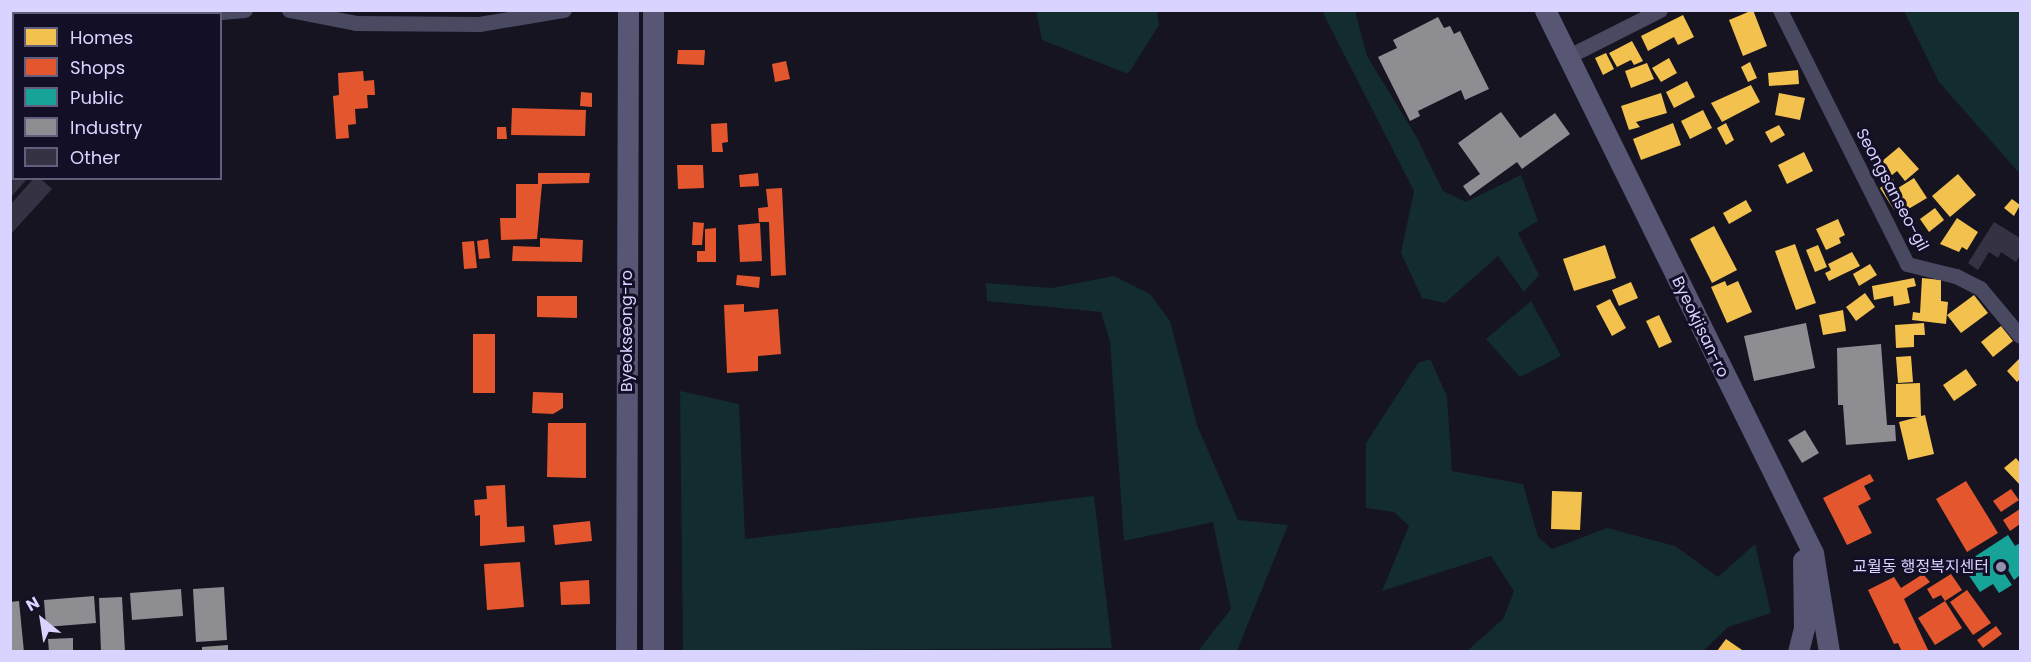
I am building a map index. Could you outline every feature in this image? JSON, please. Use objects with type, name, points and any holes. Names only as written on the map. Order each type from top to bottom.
[{"type":"main road","name":"Byeokseong-ro","points":[[626,651],[627,10]]},
{"type":"main road","name":"Byeokseong-ro","points":[[653,10],[653,651]]},
{"type":"main road","name":"Byeokjisan-ro","points":[[1545,10],[1812,553],[1829,651]]},
{"type":"main road","points":[[1798,651],[1804,628],[1802,532]]},
{"type":"street","points":[[221,12],[245,10]]},
{"type":"street","points":[[289,10],[479,24],[564,10]]},
{"type":"street","points":[[1567,57],[1660,10]]},
{"type":"street","name":"Seongsanseo-gil","points":[[1780,10],[1908,264],[1956,276],[1980,288],[2020,336]]},
{"type":"green space","points":[[1036,11],[1157,11],[1159,25],[1128,74],[1042,40]]},
{"type":"green space","points":[[1322,11],[1355,11],[1367,56],[1416,136],[1443,191],[1466,202],[1521,175],[1538,221],[1518,233],[1539,275],[1524,292],[1498,256],[1445,303],[1422,298],[1401,253],[1414,191]]},
{"type":"green space","points":[[1904,11],[2020,11],[2020,174],[1939,82]]},
{"type":"green space","points":[[1114,276],[1150,294],[1170,321],[1197,425],[1238,520],[1288,525],[1237,651],[1198,651],[1231,609],[1213,522],[1124,541],[1110,341],[1101,312],[987,301],[986,283],[1052,288]]},
{"type":"green space","points":[[1531,301],[1561,356],[1520,377],[1486,339]]},
{"type":"green space","points":[[1430,359],[1447,396],[1452,471],[1523,484],[1538,537],[1552,549],[1607,528],[1675,546],[1718,577],[1755,544],[1771,613],[1728,627],[1703,651],[1467,651],[1503,619],[1514,591],[1491,556],[1382,591],[1409,526],[1394,512],[1366,508],[1366,443],[1418,363]]},
{"type":"green space","points":[[680,391],[739,404],[745,539],[1094,496],[1112,648],[683,651]]},
{"type":"building: Homes","points":[[36,10],[76,10],[56,12],[36,12]]},
{"type":"building: Homes","points":[[1753,10],[1767,46],[1743,56],[1729,20]]},
{"type":"building: Homes","points":[[1683,15],[1694,37],[1678,45],[1674,37],[1648,51],[1641,36]]},
{"type":"building: Homes","points":[[1632,41],[1643,61],[1634,65],[1631,60],[1617,67],[1609,53]]},
{"type":"building: Homes","points":[[1606,53],[1614,69],[1603,75],[1595,58]]},
{"type":"building: Homes","points":[[1669,58],[1677,73],[1661,82],[1652,68]]},
{"type":"building: Homes","points":[[1750,62],[1757,78],[1748,82],[1741,67]]},
{"type":"building: Homes","points":[[1647,63],[1654,79],[1631,88],[1625,71]]},
{"type":"building: Homes","points":[[1798,70],[1799,84],[1769,86],[1768,73]]},
{"type":"building: Homes","points":[[1687,81],[1695,97],[1674,108],[1666,92]]},
{"type":"building: Homes","points":[[1751,85],[1760,102],[1722,122],[1711,103]]},
{"type":"building: Homes","points":[[1661,93],[1667,113],[1636,122],[1640,127],[1629,130],[1621,106]]},
{"type":"building: Homes","points":[[1779,93],[1805,98],[1800,120],[1775,115]]},
{"type":"building: Homes","points":[[1703,110],[1712,128],[1690,139],[1681,121]]},
{"type":"building: Homes","points":[[1673,123],[1681,145],[1641,160],[1633,139]]},
{"type":"building: Homes","points":[[1726,123],[1734,140],[1726,145],[1717,128]]},
{"type":"building: Homes","points":[[1779,125],[1785,135],[1771,143],[1765,132]]},
{"type":"building: Homes","points":[[1899,147],[1919,169],[1905,181],[1897,171],[1886,180],[1875,167]]},
{"type":"building: Homes","points":[[1804,152],[1813,171],[1787,184],[1778,165]]},
{"type":"building: Homes","points":[[1958,174],[1976,195],[1950,217],[1932,196]]},
{"type":"building: Homes","points":[[1914,178],[1927,198],[1905,211],[1901,205],[1894,210],[1880,188],[1893,179],[1898,188]]},
{"type":"building: Homes","points":[[2012,199],[2020,205],[2014,216],[2004,208]]},
{"type":"building: Homes","points":[[1746,200],[1752,211],[1729,224],[1723,213]]},
{"type":"building: Homes","points":[[1935,208],[1944,220],[1929,232],[1920,219]]},
{"type":"building: Homes","points":[[1957,218],[1978,232],[1967,250],[1962,247],[1959,252],[1940,244]]},
{"type":"building: Homes","points":[[1838,219],[1845,235],[1839,238],[1841,243],[1826,250],[1816,229]]},
{"type":"building: Homes","points":[[1714,226],[1737,270],[1712,283],[1690,239]]},
{"type":"building: Homes","points":[[1795,244],[1816,303],[1796,310],[1775,251]]},
{"type":"building: Homes","points":[[1605,245],[1616,278],[1574,291],[1563,259]]},
{"type":"building: Homes","points":[[1818,245],[1827,267],[1815,272],[1806,250]]},
{"type":"building: Homes","points":[[1852,252],[1860,266],[1829,281],[1825,273],[1831,270],[1828,264]]},
{"type":"building: Homes","points":[[1870,264],[1877,275],[1859,286],[1853,274]]},
{"type":"building: Homes","points":[[1914,278],[1916,286],[1907,288],[1910,303],[1894,306],[1893,296],[1874,300],[1872,286]]},
{"type":"building: Homes","points":[[1922,278],[1941,280],[1941,301],[1948,302],[1946,324],[1912,320],[1913,312],[1920,313]]},
{"type":"building: Homes","points":[[1725,281],[1727,286],[1738,281],[1752,312],[1727,323],[1711,287]]},
{"type":"building: Homes","points":[[1631,282],[1638,298],[1619,306],[1612,290]]},
{"type":"building: Homes","points":[[1865,293],[1875,307],[1856,321],[1846,307]]},
{"type":"building: Homes","points":[[1974,295],[1988,313],[1961,333],[1947,315]]},
{"type":"building: Homes","points":[[1610,299],[1626,328],[1612,336],[1596,306]]},
{"type":"building: Homes","points":[[1843,310],[1846,331],[1823,335],[1819,315]]},
{"type":"building: Homes","points":[[1659,315],[1672,342],[1659,348],[1646,321]]},
{"type":"building: Homes","points":[[1924,323],[1925,335],[1914,335],[1914,347],[1896,348],[1895,325]]},
{"type":"building: Homes","points":[[2001,326],[2013,341],[1993,357],[1981,342]]},
{"type":"building: Homes","points":[[1911,356],[1913,382],[1898,383],[1896,357]]},
{"type":"building: Homes","points":[[2020,358],[2020,379],[2017,382],[2007,371]]},
{"type":"building: Homes","points":[[1966,369],[1977,385],[1954,401],[1943,385]]},
{"type":"building: Homes","points":[[1920,383],[1921,416],[1925,415],[1934,454],[1908,460],[1899,422],[1918,417],[1896,417],[1896,384]]},
{"type":"building: Homes","points":[[2016,458],[2020,463],[2020,485],[2004,468]]},
{"type":"building: Homes","points":[[1552,491],[1582,492],[1580,530],[1551,529]]},
{"type":"building: Homes","points":[[1726,639],[1742,650],[1717,651]]},
{"type":"building: Shops","points":[[678,50],[705,50],[704,65],[677,64]]},
{"type":"building: Shops","points":[[786,61],[790,79],[775,82],[772,64]]},
{"type":"building: Shops","points":[[363,71],[364,81],[374,80],[375,95],[367,95],[368,108],[355,109],[356,124],[348,125],[349,138],[336,139],[333,96],[339,95],[338,73]]},
{"type":"building: Shops","points":[[581,92],[592,93],[592,107],[580,106]]},
{"type":"building: Shops","points":[[512,108],[586,110],[585,136],[511,135]]},
{"type":"building: Shops","points":[[727,123],[728,142],[722,143],[723,152],[712,152],[711,124]]},
{"type":"building: Shops","points":[[497,127],[506,127],[507,139],[497,139]]},
{"type":"building: Shops","points":[[677,165],[703,165],[704,188],[678,189]]},
{"type":"building: Shops","points":[[538,173],[590,173],[589,183],[542,184],[537,239],[501,240],[500,218],[516,218],[516,184],[538,184]]},
{"type":"building: Shops","points":[[758,173],[759,186],[740,187],[739,175]]},
{"type":"building: Shops","points":[[782,188],[786,275],[771,276],[769,222],[759,222],[758,208],[768,207],[766,189]]},
{"type":"building: Shops","points":[[693,222],[704,223],[702,245],[692,245]]},
{"type":"building: Shops","points":[[760,223],[762,261],[740,262],[738,225]]},
{"type":"building: Shops","points":[[716,228],[716,262],[697,262],[697,251],[705,251],[705,229]]},
{"type":"building: Shops","points":[[540,238],[583,240],[582,262],[512,261],[513,246],[540,247]]},
{"type":"building: Shops","points":[[488,239],[490,258],[479,259],[477,241]]},
{"type":"building: Shops","points":[[474,241],[477,268],[464,269],[462,242]]},
{"type":"building: Shops","points":[[737,275],[760,277],[759,288],[736,285]]},
{"type":"building: Shops","points":[[537,296],[577,296],[577,318],[537,317]]},
{"type":"building: Shops","points":[[744,304],[744,312],[778,309],[781,354],[758,356],[758,371],[727,373],[724,305]]},
{"type":"building: Shops","points":[[473,334],[495,334],[495,393],[473,393]]},
{"type":"building: Shops","points":[[533,392],[563,393],[563,408],[553,414],[532,413]]},
{"type":"building: Shops","points":[[548,423],[586,423],[586,478],[547,477]]},
{"type":"building: Shops","points":[[1870,474],[1874,481],[1864,486],[1871,499],[1858,506],[1872,533],[1847,545],[1823,498]]},
{"type":"building: Shops","points":[[1966,481],[1998,533],[1967,552],[1936,499]]},
{"type":"building: Shops","points":[[505,485],[507,527],[524,526],[525,542],[480,546],[480,515],[475,516],[474,500],[487,499],[486,486]]},
{"type":"building: Shops","points":[[2011,489],[2019,500],[2001,512],[1993,501]]},
{"type":"building: Shops","points":[[2020,509],[2020,524],[2010,531],[2003,520]]},
{"type":"building: Shops","points":[[590,521],[592,541],[555,545],[553,525]]},
{"type":"building: Shops","points":[[520,562],[524,607],[487,610],[484,564]]},
{"type":"building: Shops","points":[[1923,574],[1930,582],[1904,599],[1929,652],[1902,652],[1898,643],[1894,644],[1868,590],[1894,577],[1901,588]]},
{"type":"building: Shops","points":[[1951,574],[1962,590],[1945,601],[1941,595],[1933,599],[1927,589]]},
{"type":"building: Shops","points":[[589,580],[590,604],[561,605],[560,582]]},
{"type":"building: Shops","points":[[1967,590],[1991,623],[1973,635],[1950,602]]},
{"type":"building: Shops","points":[[1945,601],[1962,628],[1935,645],[1918,618]]},
{"type":"building: Shops","points":[[1996,626],[2002,634],[1983,648],[1977,640]]},
{"type":"building: Public","points":[[2008,535],[2015,546],[2020,543],[2020,575],[2014,580],[2008,570],[2004,573],[2012,585],[1999,593],[1993,584],[1980,592],[1962,565]]},
{"type":"building: Industry","points":[[1438,17],[1444,28],[1450,26],[1454,34],[1460,31],[1489,89],[1465,100],[1461,90],[1418,111],[1420,116],[1410,121],[1378,57],[1397,48],[1393,40]]},
{"type":"building: Industry","points":[[1501,112],[1520,138],[1555,113],[1570,134],[1522,169],[1517,162],[1470,196],[1463,186],[1480,174],[1458,143]]},
{"type":"building: Industry","points":[[1806,323],[1815,368],[1754,381],[1744,336]]},
{"type":"building: Industry","points":[[1881,344],[1887,425],[1895,425],[1896,441],[1846,445],[1843,405],[1838,405],[1837,348]]},
{"type":"building: Industry","points":[[1805,430],[1819,453],[1802,463],[1788,440]]},
{"type":"building: Industry","points":[[224,587],[227,640],[196,642],[193,589]]},
{"type":"building: Industry","points":[[181,589],[183,616],[132,620],[130,593]]},
{"type":"building: Industry","points":[[94,596],[96,623],[46,627],[44,600]]},
{"type":"building: Industry","points":[[122,597],[125,652],[101,652],[99,598]]},
{"type":"building: Industry","points":[[19,601],[24,652],[10,652],[10,602]]},
{"type":"building: Industry","points":[[73,638],[73,652],[49,652],[48,639]]},
{"type":"building: Industry","points":[[228,645],[228,652],[202,652],[202,647]]},
{"type":"building: Other","points":[[12,180],[26,180],[10,198]]},
{"type":"building: Other","points":[[32,180],[42,180],[52,189],[10,235],[10,205]]},
{"type":"building: Other","points":[[1994,222],[2020,238],[2020,255],[2016,262],[2001,252],[1998,258],[1989,252],[1978,270],[1968,263]]},
{"type":"place","name":"교월동 행정복지센터","points":[[2001,567]]}]
